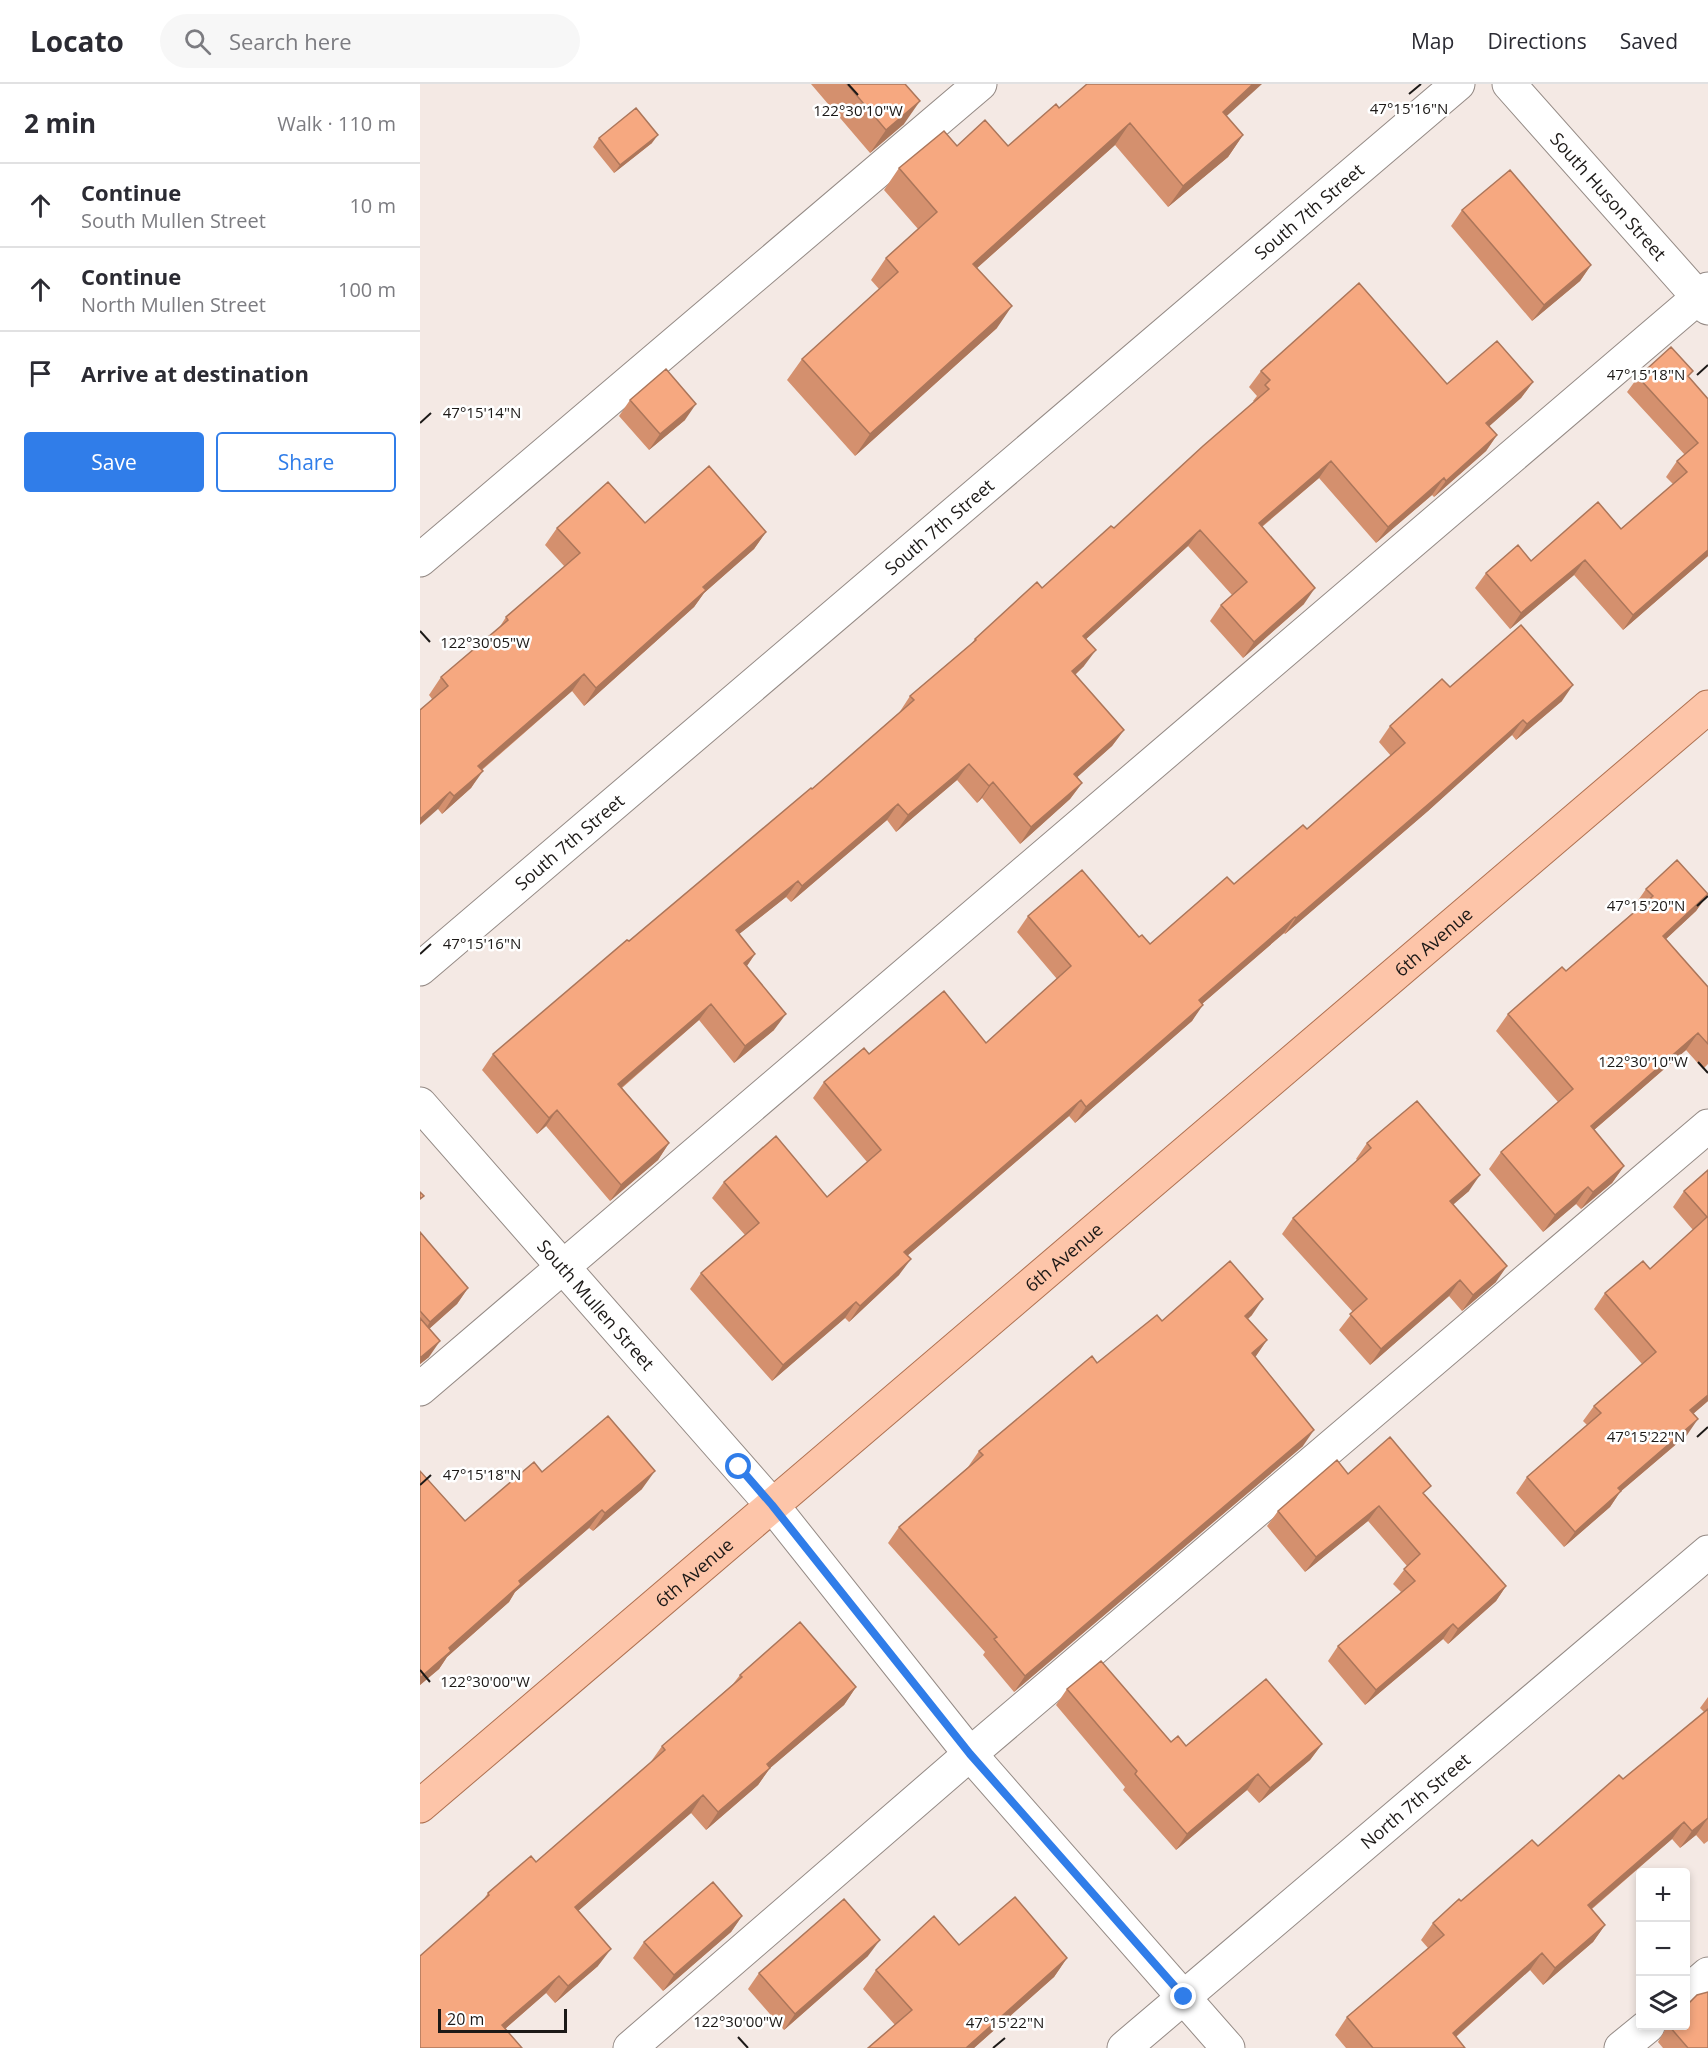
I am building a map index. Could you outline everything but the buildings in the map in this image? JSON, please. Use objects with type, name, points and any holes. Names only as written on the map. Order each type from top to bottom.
[{"type":"main road","name":"6th Avenue","points":[[420,1806],[1708,707]]},
{"type":"street","points":[[420,561],[980,84]]},
{"type":"street","name":"South 7th Street","points":[[420,969],[1458,84]]},
{"type":"street","name":"South Huson Street","points":[[1509,84],[1705,298]]},
{"type":"street","points":[[420,1389],[1705,298]]},
{"type":"street","name":"South Mullen Street","points":[[420,1104],[772,1505],[970,1754],[1228,2048]]},
{"type":"street","points":[[630,2048],[970,1754],[1708,1126]]},
{"type":"street","name":"North 7th Street","points":[[1124,2048],[1708,1552]]},
{"type":"street","points":[[1690,1990],[1708,1974]]},
{"type":"street","points":[[1621,2048],[1642,2030]]},
{"type":"route","points":[[739,1467],[772,1505],[970,1754],[1184,1997]]}]
